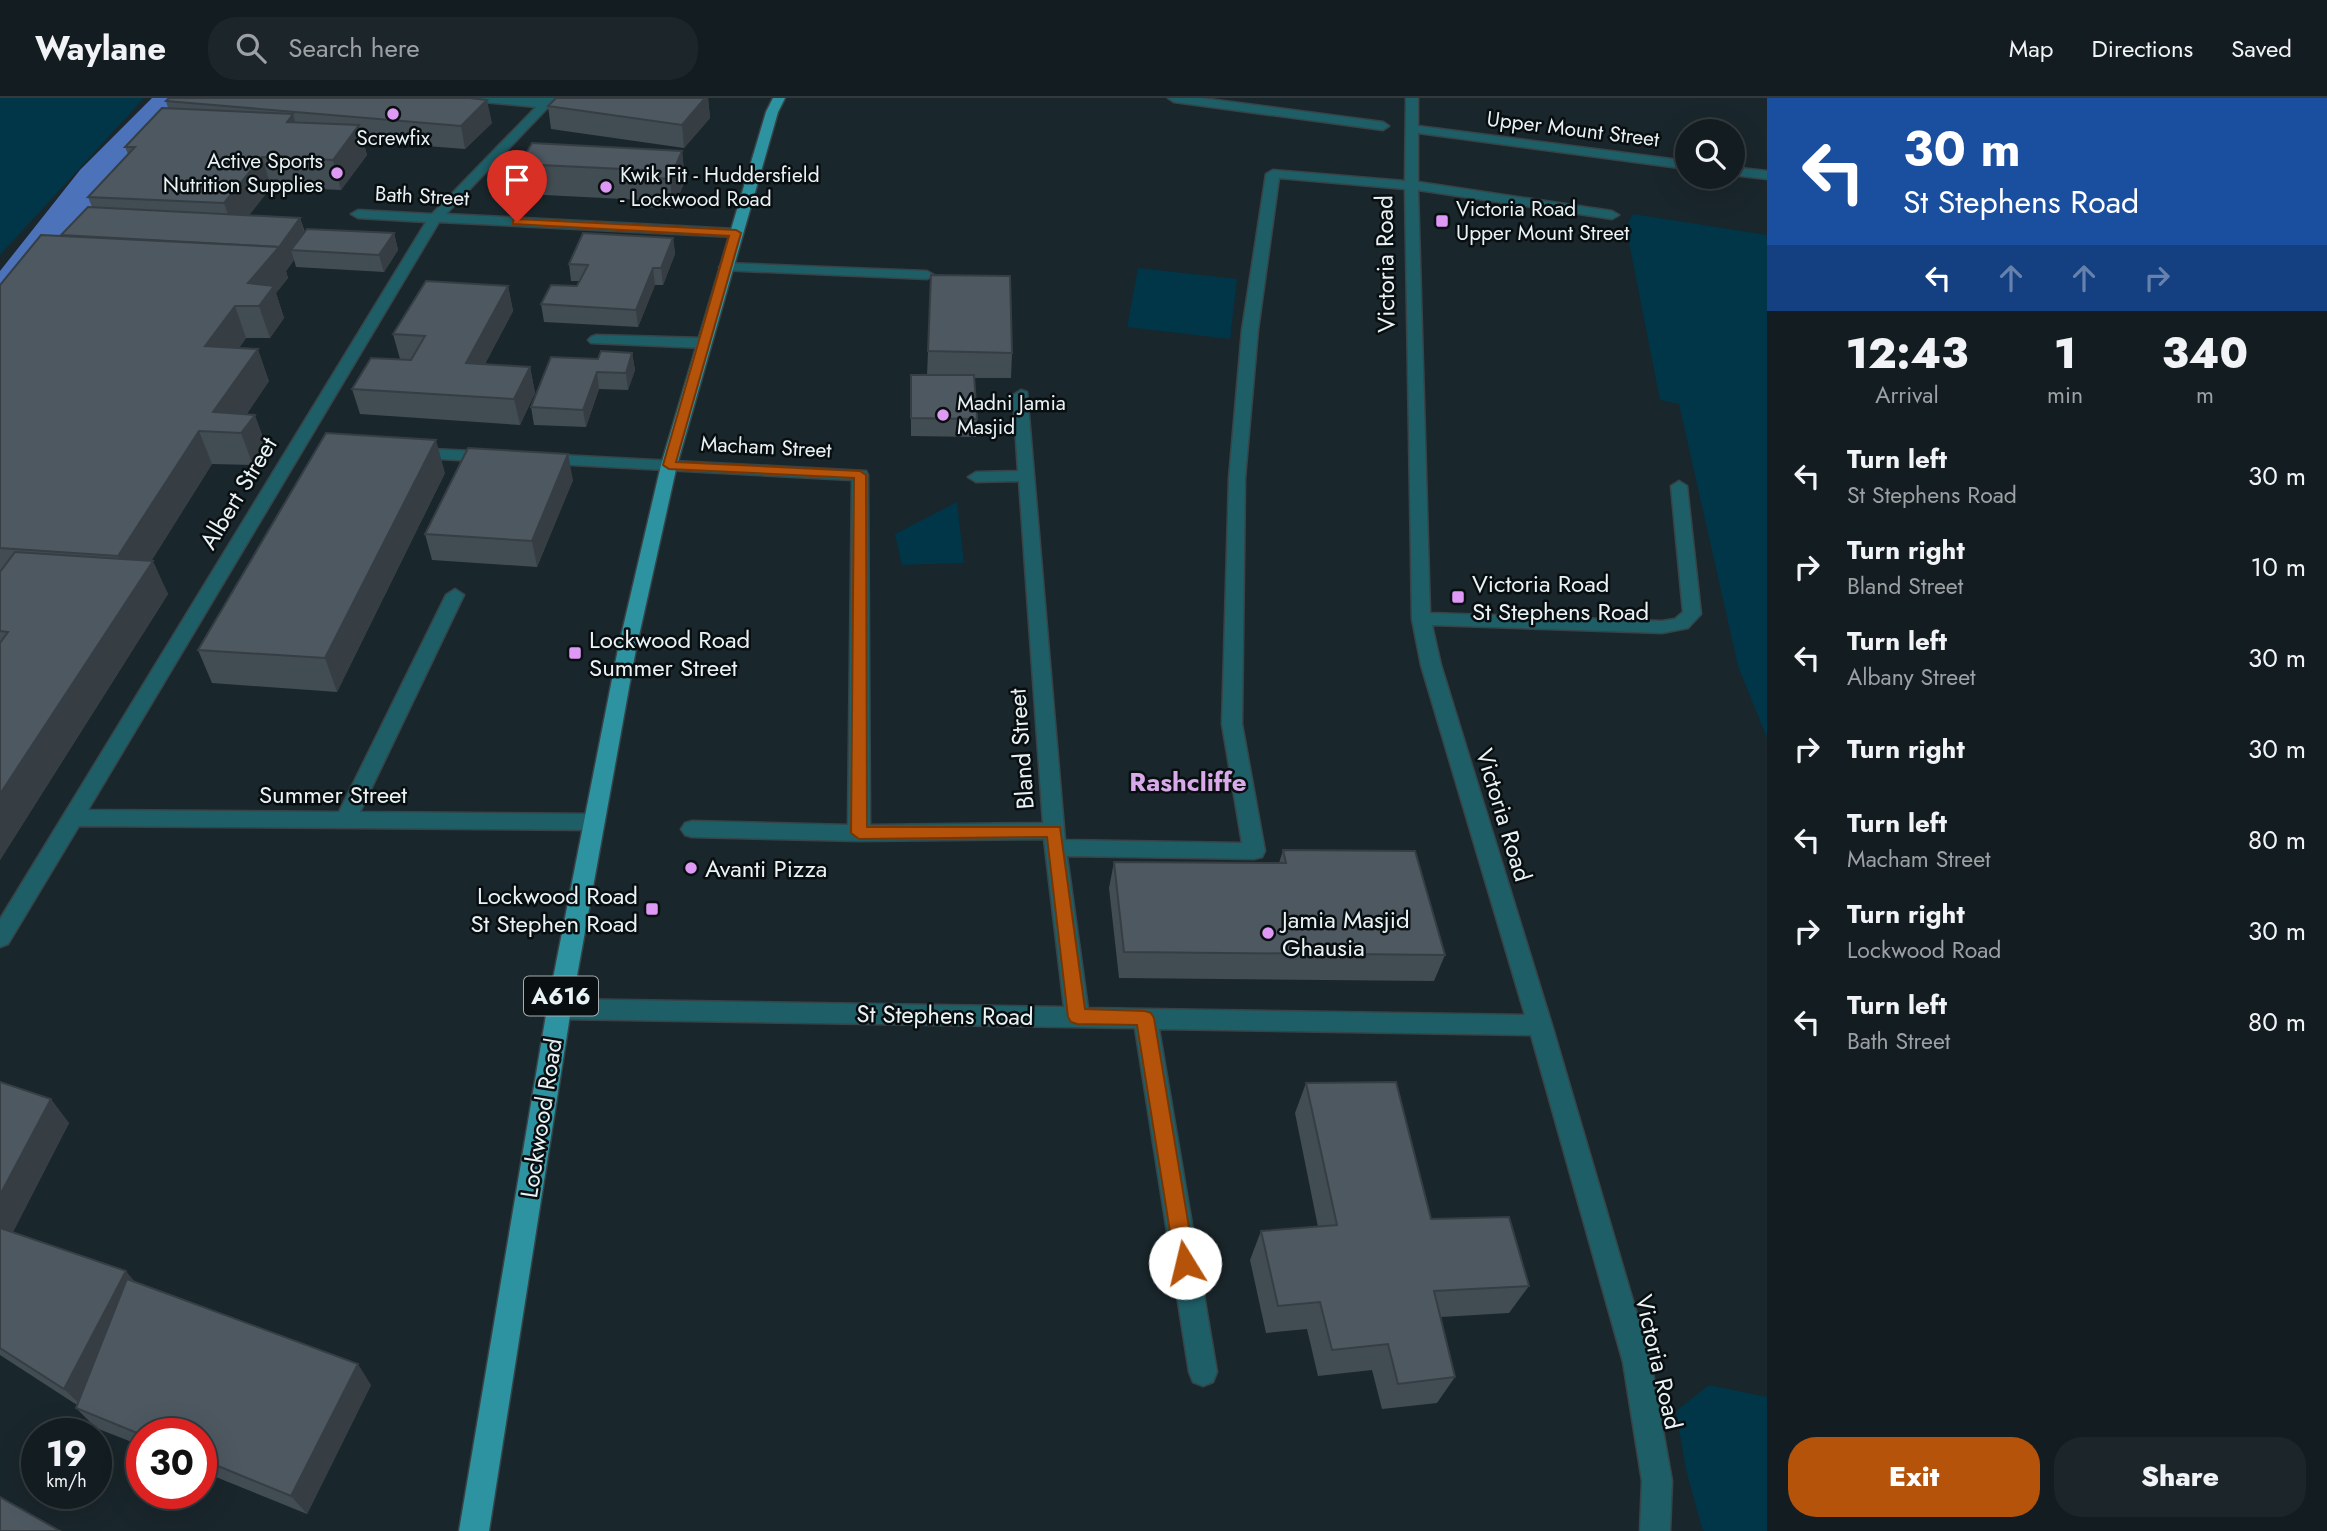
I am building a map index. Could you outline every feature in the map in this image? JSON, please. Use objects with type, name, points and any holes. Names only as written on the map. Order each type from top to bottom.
[{"type":"main road","name":"Lockwood Road","points":[[474,1531],[559,1009],[627,649],[669,465],[772,112],[779,98]]},
{"type":"street","points":[[483,98],[549,101]]},
{"type":"street","points":[[1174,98],[1383,126]]},
{"type":"street","name":"Victoria Road","points":[[1412,98],[1410,185],[1421,620],[1431,664],[1540,1025],[1637,1362],[1657,1481],[1656,1531]]},
{"type":"street","name":"Albert Street","points":[[0,938],[294,447],[435,218],[549,101]]},
{"type":"street","name":"Upper Mount Street","points":[[1413,129],[1675,163]]},
{"type":"street","points":[[1745,172],[1767,175]]},
{"type":"street","points":[[692,829],[1055,840],[1254,850],[1232,724],[1237,478],[1250,330],[1273,174],[1410,185],[1612,215]]},
{"type":"street","name":"Bath Street","points":[[358,214],[736,233]]},
{"type":"street","points":[[726,267],[927,275]]},
{"type":"street","points":[[596,340],[704,343]]},
{"type":"street","name":"Bland Street","points":[[1021,395],[1055,840],[1077,1017]]},
{"type":"street","points":[[294,447],[322,449]]},
{"type":"street","points":[[391,452],[502,457]]},
{"type":"street","name":"Macham Street","points":[[530,458],[860,475],[859,833]]},
{"type":"street","points":[[975,477],[1026,476]]},
{"type":"street","points":[[1421,620],[1662,627],[1681,624],[1692,614],[1679,486]]},
{"type":"street","points":[[346,820],[455,595]]},
{"type":"street","name":"Summer Street","points":[[71,818],[594,822]]},
{"type":"street","name":"St Stephens Road","points":[[559,1009],[1540,1025]]},
{"type":"street","points":[[1145,1018],[1203,1372]]},
{"type":"shaded area","points":[[0,98],[144,98],[0,255]]},
{"type":"shaded area","points":[[1633,214],[1767,235],[1767,738],[1738,666],[1679,404],[1660,400],[1626,227]]},
{"type":"shaded area","points":[[1138,268],[1237,279],[1230,339],[1127,327]]},
{"type":"shaded area","points":[[957,502],[964,563],[902,565],[895,534]]},
{"type":"shaded area","points":[[1709,1385],[1767,1397],[1767,1531],[1704,1531],[1702,1528],[1686,1470],[1676,1411]]},
{"type":"building","points":[[169,98],[487,100],[461,126],[166,101]]},
{"type":"building","points":[[556,98],[705,98],[682,125],[548,106]]},
{"type":"building","points":[[162,108],[293,114],[287,122],[359,125],[333,160],[262,157],[224,203],[88,197],[135,147],[125,147]]},
{"type":"building","points":[[532,143],[682,151],[670,179],[639,177],[642,170],[520,164]]},
{"type":"building","points":[[88,207],[300,218],[279,247],[61,235]]},
{"type":"building","points":[[307,229],[394,233],[379,255],[291,250]]},
{"type":"building","points":[[583,233],[673,238],[661,268],[653,268],[636,310],[541,304],[551,285],[577,286],[588,265],[569,264]]},
{"type":"building","points":[[41,235],[279,247],[248,283],[274,286],[259,306],[235,306],[205,346],[258,349],[213,412],[255,415],[241,433],[199,431],[118,556],[0,548],[0,285]]},
{"type":"building","points":[[931,275],[1010,276],[1012,353],[928,351]]},
{"type":"building","points":[[426,281],[508,286],[466,363],[530,367],[514,399],[352,389],[371,358],[411,360],[425,336],[393,334]]},
{"type":"building","points":[[601,351],[632,353],[626,373],[597,372],[583,410],[531,407],[551,357],[598,359]]},
{"type":"building","points":[[911,375],[974,375],[977,419],[911,418]]},
{"type":"building","points":[[326,433],[436,440],[325,658],[198,650]]},
{"type":"building","points":[[468,448],[568,454],[532,541],[425,534]]},
{"type":"building","points":[[15,552],[153,561],[0,794],[0,643],[8,632],[0,631],[0,572]]},
{"type":"building","name":"Jamia Masjid Ghausia","points":[[1283,850],[1415,851],[1445,955],[1124,952],[1114,862],[1286,863]]},
{"type":"building","points":[[0,1082],[51,1099],[0,1195]]},
{"type":"building","points":[[1396,1082],[1431,1219],[1509,1217],[1529,1286],[1434,1291],[1455,1377],[1398,1384],[1388,1344],[1332,1350],[1320,1302],[1278,1306],[1261,1231],[1337,1225],[1306,1083]]},
{"type":"building","points":[[0,1228],[126,1271],[64,1389],[0,1348]]},
{"type":"building","points":[[127,1279],[358,1364],[291,1496],[217,1466],[217,1418],[126,1418],[126,1428],[112,1423],[112,1418],[100,1418],[76,1408]]},
{"type":"building","points":[[0,1497],[60,1531],[0,1531]]},
{"type":"waterway","points":[[0,312],[100,182],[181,98]]},
{"type":"place","name":"Screwfix","points":[[393,114]]},
{"type":"place","name":"Active Sports Nutrition Supplies","points":[[337,173]]},
{"type":"place","name":"Kwik Fit - Huddersfield - Lockwood Road","points":[[606,187]]},
{"type":"place","name":"Victoria Road Upper Mount Street","points":[[1442,221]]},
{"type":"place","name":"Madni Jamia Masjid","points":[[943,415]]},
{"type":"place","name":"Victoria Road St Stephens Road","points":[[1458,597]]},
{"type":"place","name":"Lockwood Road Summer Street","points":[[575,653]]},
{"type":"place","name":"Avanti Pizza","points":[[691,868]]},
{"type":"place","name":"Lockwood Road St Stephen Road","points":[[652,909]]},
{"type":"place","name":"Jamia Masjid Ghausia","points":[[1268,933]]},
{"type":"district","name":"Rashcliffe","points":[[1188,782]]},
{"type":"route","points":[[517,222],[736,233],[669,465],[860,475],[859,833],[1054,831],[1077,1017],[1145,1018],[1185,1263]]}]
